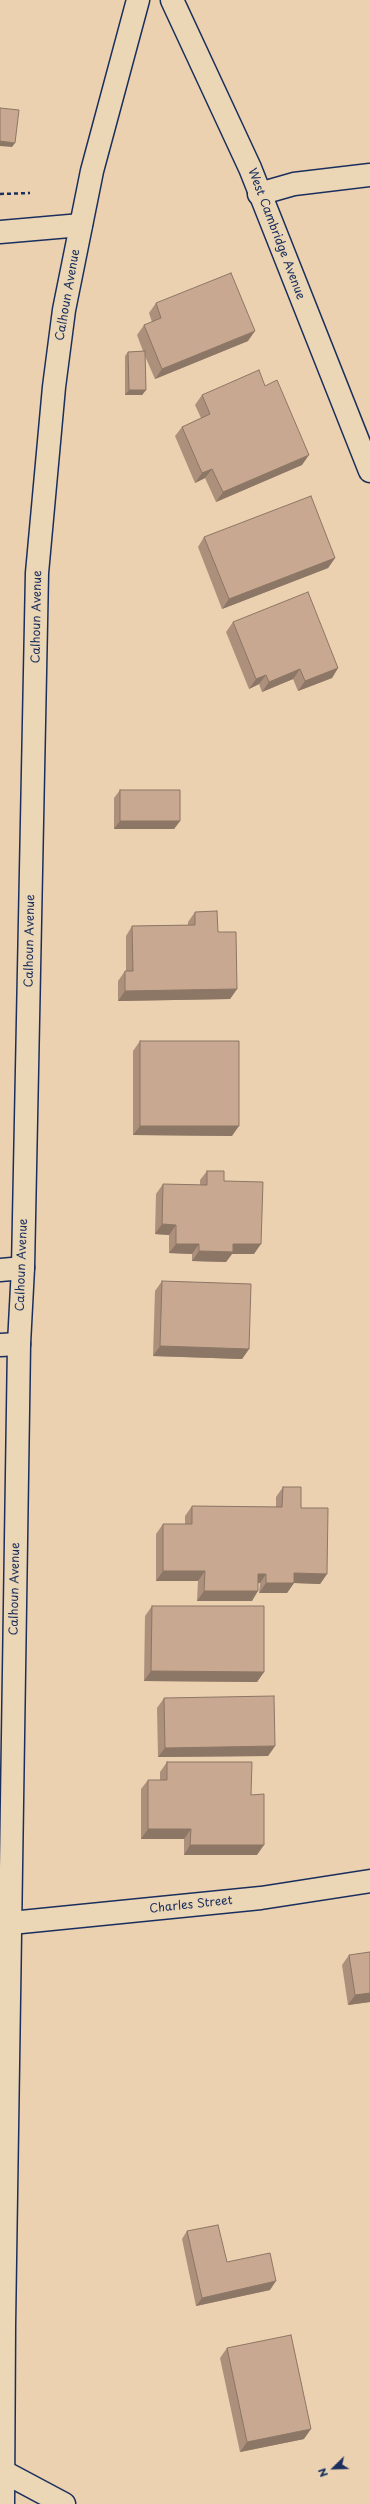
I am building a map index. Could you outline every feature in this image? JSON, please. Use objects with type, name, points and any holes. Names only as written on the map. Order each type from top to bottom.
[{"type":"main road","name":"Calhoun Avenue","points":[[3,2504],[4,2325],[11,1923],[9,1344],[23,1268],[37,573],[54,387],[64,310],[92,171],[138,0]]},
{"type":"main road","name":"West Cambridge Avenue","points":[[172,0],[250,168],[370,472]]},
{"type":"main road","points":[[259,194],[294,184],[370,174]]},
{"type":"main road","points":[[0,232],[81,225]]},
{"type":"main road","points":[[0,1270],[23,1268]]},
{"type":"main road","name":"Charles Street","points":[[11,1923],[262,1898],[370,1881]]},
{"type":"main road","points":[[2,2473],[64,2504]]},
{"type":"path","points":[[0,194],[30,193]]},
{"type":"building","points":[[0,108],[19,110],[15,143],[0,141]]},
{"type":"building","points":[[231,273],[255,331],[162,369],[144,325],[161,318],[156,303]]},
{"type":"building","points":[[145,351],[146,390],[129,390],[128,352]]},
{"type":"building","points":[[259,370],[265,386],[277,380],[309,455],[223,492],[212,469],[202,473],[182,427],[210,414],[202,395]]},
{"type":"building","points":[[311,496],[335,558],[229,599],[204,537]]},
{"type":"building","points":[[308,592],[338,668],[305,681],[300,669],[269,682],[266,675],[256,679],[233,622]]},
{"type":"building","points":[[120,790],[180,790],[180,821],[120,821]]},
{"type":"building","points":[[217,911],[218,932],[236,932],[237,989],[125,991],[125,971],[133,971],[132,926],[195,925],[195,912]]},
{"type":"building","points":[[140,1041],[239,1041],[239,1126],[140,1126]]},
{"type":"building","points":[[207,1171],[224,1171],[224,1181],[263,1182],[261,1244],[233,1244],[233,1252],[199,1251],[199,1244],[176,1244],[176,1225],[162,1224],[163,1184],[207,1185]]},
{"type":"building","points":[[162,1281],[251,1284],[249,1349],[160,1346]]},
{"type":"building","points":[[283,1487],[301,1487],[301,1508],[328,1508],[327,1574],[294,1573],[294,1583],[266,1583],[266,1574],[258,1574],[258,1591],[204,1591],[205,1571],[163,1571],[163,1524],[192,1524],[192,1506],[282,1507]]},
{"type":"building","points":[[152,1606],[264,1606],[264,1672],[151,1671]]},
{"type":"building","points":[[274,1696],[275,1746],[165,1748],[164,1698]]},
{"type":"building","points":[[167,1762],[252,1762],[251,1795],[264,1794],[264,1845],[190,1845],[191,1829],[148,1829],[148,1780],[167,1780]]},
{"type":"building","points":[[370,1952],[370,1993],[355,1995],[349,1955]]},
{"type":"building","points":[[218,2225],[227,2262],[270,2253],[276,2281],[202,2298],[187,2231]]},
{"type":"building","points":[[291,2335],[311,2429],[247,2442],[227,2348]]}]
